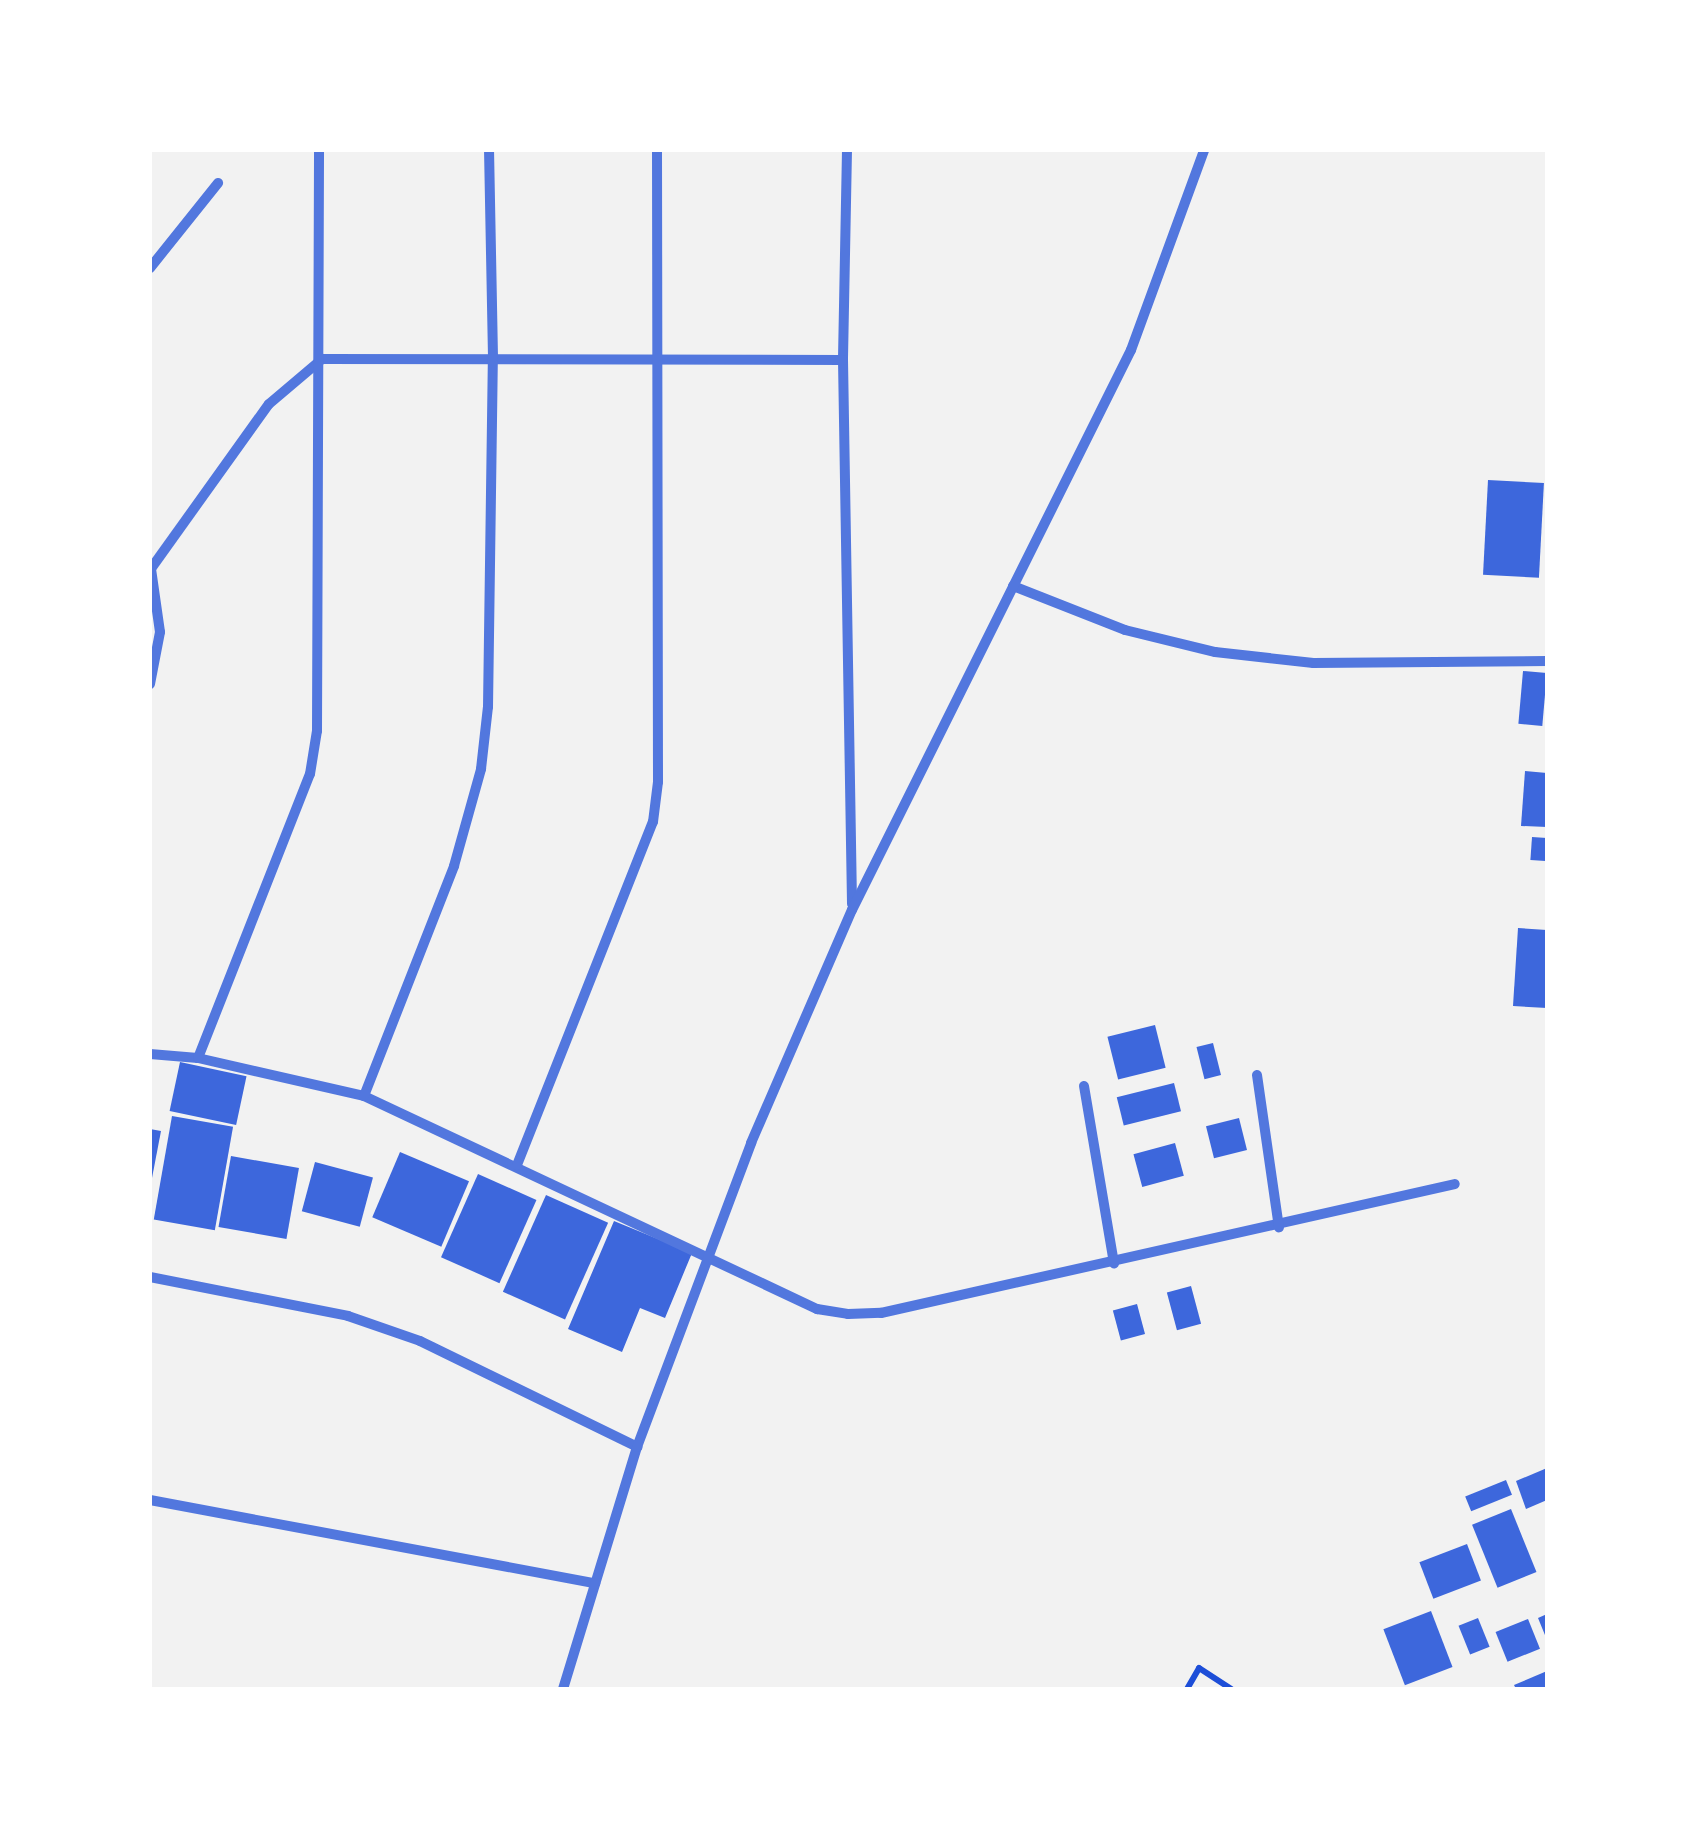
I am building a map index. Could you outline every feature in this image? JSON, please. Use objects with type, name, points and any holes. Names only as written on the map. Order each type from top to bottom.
[{"type":"street","points":[[198,1058],[310,774],[317,731],[322,359],[319,150]]},
{"type":"street","points":[[364,1096],[454,866],[481,770],[488,707],[493,357],[489,150]]},
{"type":"street","points":[[516,1165],[652,822],[658,782],[657,150]]},
{"type":"street","points":[[846,150],[843,360],[852,910]]},
{"type":"street","points":[[563,1689],[638,1447],[706,1257],[852,910],[1131,350],[1204,150]]},
{"type":"street","points":[[150,268],[218,183]]},
{"type":"street","points":[[150,684],[160,632],[150,569],[269,404],[322,359],[843,360]]},
{"type":"street","points":[[1013,586],[1126,630],[1215,652],[1313,663],[1547,662]]},
{"type":"street","points":[[150,1054],[198,1058],[364,1096],[817,1309],[848,1314],[881,1314],[1279,1227],[1455,1184]]},
{"type":"street","points":[[1256,1075],[1279,1227]]},
{"type":"street","points":[[1084,1086],[1114,1262]]},
{"type":"street","points":[[150,1277],[348,1316],[420,1340],[638,1447]]},
{"type":"street","points":[[150,1500],[594,1583]]},
{"type":"path","points":[[1187,1689],[1198,1668],[1231,1689]]},
{"type":"building","points":[[1488,480],[1544,483],[1539,578],[1483,575]]},
{"type":"building","points":[[1523,671],[1547,673],[1542,726],[1518,724]]},
{"type":"building","points":[[1525,771],[1547,773],[1547,827],[1521,826]]},
{"type":"building","points":[[1532,837],[1547,838],[1545,861],[1530,860]]},
{"type":"building","points":[[1518,928],[1547,930],[1547,1008],[1513,1006]]},
{"type":"building","points":[[1155,1025],[1166,1068],[1118,1080],[1107,1037]]},
{"type":"building","points":[[1213,1043],[1221,1075],[1204,1079],[1197,1047]]},
{"type":"building","points":[[180,1062],[247,1076],[236,1125],[170,1111]]},
{"type":"building","points":[[1174,1083],[1181,1111],[1124,1125],[1117,1097]]},
{"type":"building","points":[[172,1116],[233,1127],[215,1230],[154,1219]]},
{"type":"building","points":[[1239,1118],[1247,1150],[1214,1158],[1206,1126]]},
{"type":"building","points":[[150,1129],[161,1131],[152,1178],[150,1178]]},
{"type":"building","points":[[1175,1143],[1184,1176],[1142,1187],[1133,1154]]},
{"type":"building","points":[[400,1152],[469,1181],[441,1247],[372,1217]]},
{"type":"building","points":[[231,1156],[299,1168],[286,1239],[218,1227]]},
{"type":"building","points":[[315,1162],[373,1178],[360,1227],[302,1211]]},
{"type":"building","points":[[478,1174],[536,1200],[499,1283],[441,1257]]},
{"type":"building","points":[[546,1195],[608,1223],[565,1319],[503,1292]]},
{"type":"building","points":[[614,1221],[692,1253],[665,1318],[640,1308],[622,1352],[568,1329]]},
{"type":"building","points":[[1191,1286],[1201,1324],[1177,1330],[1167,1292]]},
{"type":"building","points":[[1137,1304],[1145,1334],[1121,1340],[1113,1310]]},
{"type":"building","points":[[1547,1468],[1547,1500],[1526,1509],[1516,1481]]},
{"type":"building","points":[[1506,1480],[1512,1495],[1471,1511],[1465,1496]]},
{"type":"building","points":[[1511,1509],[1536,1572],[1498,1588],[1472,1525]]},
{"type":"building","points":[[1467,1544],[1481,1580],[1433,1599],[1419,1562]]},
{"type":"building","points":[[1431,1611],[1453,1667],[1405,1685],[1383,1629]]},
{"type":"building","points":[[1547,1614],[1547,1640],[1538,1618]]},
{"type":"building","points":[[1478,1618],[1490,1647],[1470,1655],[1459,1626]]},
{"type":"building","points":[[1528,1619],[1540,1649],[1508,1662],[1496,1632]]},
{"type":"building","points":[[1547,1671],[1547,1689],[1516,1689],[1514,1685]]}]
